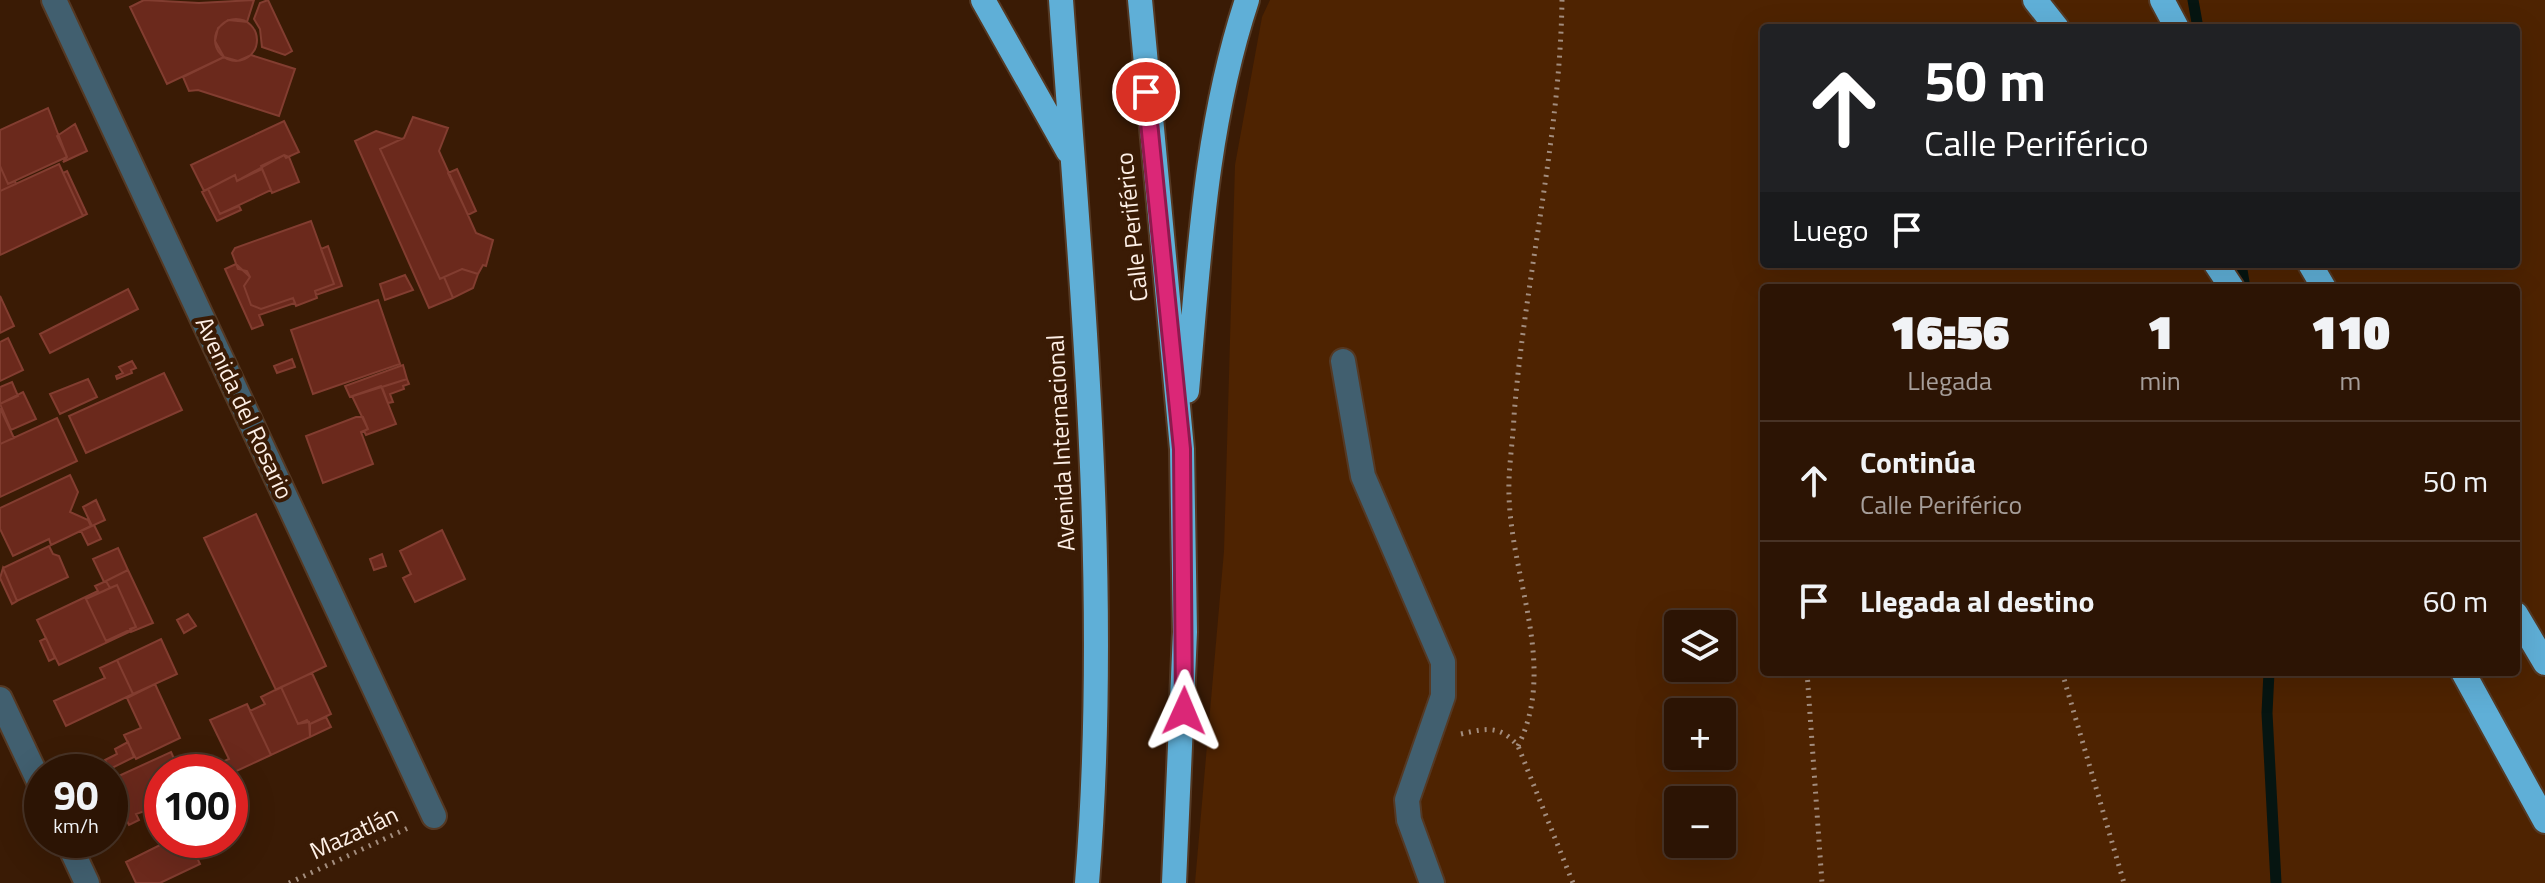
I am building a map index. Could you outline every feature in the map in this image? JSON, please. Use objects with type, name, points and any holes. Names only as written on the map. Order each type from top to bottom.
[{"type":"highway","points":[[983,0],[1072,159]]},
{"type":"highway","name":"Avenida Internacional","points":[[1061,0],[1094,505],[1096,698],[1087,883]]},
{"type":"highway","name":"Calle Periférico","points":[[1140,0],[1182,449]]},
{"type":"highway","points":[[1174,883],[1182,764],[1185,632],[1182,449],[1210,145],[1231,48],[1247,0]]},
{"type":"highway","points":[[2035,0],[2054,24]]},
{"type":"highway","points":[[2162,0],[2175,24]]},
{"type":"highway","points":[[2520,621],[2545,663]]},
{"type":"highway","points":[[2465,676],[2545,821]]},
{"type":"street","name":"Avenida del Rosario","points":[[54,0],[434,816]]},
{"type":"street","points":[[1343,361],[1363,476],[1443,662],[1443,696],[1407,800],[1409,820],[1432,883]]},
{"type":"street","points":[[0,699],[26,754]]},
{"type":"street","points":[[75,858],[87,883]]},
{"type":"path","points":[[1518,746],[1532,712],[1535,675],[1509,496],[1525,304],[1541,220],[1561,61],[1562,0]]},
{"type":"path","points":[[1807,676],[1822,883]]},
{"type":"path","points":[[2063,676],[2124,883]]},
{"type":"path","points":[[1425,743],[1489,727],[1506,732],[1518,746],[1573,883]]},
{"type":"path","name":"Mazatlán","points":[[289,883],[434,816]]},
{"type":"shaded area","points":[[1270,0],[2545,0],[2545,883],[1195,883],[1224,551],[1235,165],[1262,17]]},
{"type":"building","points":[[144,0],[199,3],[254,0],[247,22],[228,20],[218,28],[215,41],[224,57],[167,84],[130,7]]},
{"type":"building","points":[[268,0],[292,51],[285,55],[262,47],[260,29],[254,19],[260,3]]},
{"type":"building","points":[[236,19],[251,25],[257,40],[251,55],[236,61],[221,55],[215,40],[221,25]]},
{"type":"building","points":[[251,55],[295,69],[279,116],[198,90],[189,91],[183,77],[224,57],[238,61]]},
{"type":"building","points":[[48,108],[67,157],[8,184],[0,166],[0,130]]},
{"type":"building","points":[[413,117],[448,128],[439,151],[476,233],[493,240],[486,266],[483,265],[478,274],[462,269],[440,279],[380,149],[404,138]]},
{"type":"building","points":[[284,121],[299,152],[286,158],[284,155],[237,181],[235,175],[204,191],[191,165]]},
{"type":"building","points":[[75,124],[87,151],[63,162],[67,157],[57,136]]},
{"type":"building","points":[[376,131],[402,139],[380,149],[440,279],[444,277],[453,298],[429,308],[355,141]]},
{"type":"building","points":[[284,155],[289,157],[299,182],[272,193],[261,166]]},
{"type":"building","points":[[59,164],[83,216],[0,255],[0,191]]},
{"type":"building","points":[[0,166],[8,184],[15,181],[16,184],[0,191]]},
{"type":"building","points":[[262,169],[271,190],[220,214],[208,189],[235,175],[237,181]]},
{"type":"building","points":[[457,169],[476,211],[468,215],[448,173]]},
{"type":"building","points":[[67,171],[87,214],[83,216],[63,173]]},
{"type":"building","points":[[208,189],[220,214],[239,206],[241,210],[217,221],[202,192]]},
{"type":"building","points":[[311,221],[334,284],[315,291],[317,298],[296,306],[293,298],[261,309],[251,305],[244,286],[250,277],[247,271],[238,269],[232,253],[235,248]]},
{"type":"building","points":[[328,246],[342,286],[316,295],[315,291],[334,284],[321,249]]},
{"type":"building","points":[[236,264],[250,277],[244,286],[251,305],[261,309],[293,298],[295,303],[259,315],[263,325],[252,329],[225,269]]},
{"type":"building","points":[[462,269],[478,274],[473,288],[453,298],[444,277]]},
{"type":"building","points":[[405,275],[413,290],[385,300],[380,284]]},
{"type":"building","points":[[128,289],[138,309],[50,353],[40,334]]},
{"type":"building","points":[[0,296],[14,326],[0,333]]},
{"type":"building","points":[[378,300],[400,364],[313,394],[291,330]]},
{"type":"building","points":[[8,338],[23,370],[0,381],[0,342]]},
{"type":"building","points":[[292,359],[295,367],[277,373],[274,366]]},
{"type":"building","points":[[132,361],[136,368],[131,370],[132,373],[117,379],[116,376],[123,373],[119,367]]},
{"type":"building","points":[[403,365],[407,379],[350,397],[345,386]]},
{"type":"building","points":[[164,373],[182,410],[86,453],[69,416]]},
{"type":"building","points":[[88,379],[97,397],[60,414],[50,394]]},
{"type":"building","points":[[407,379],[409,384],[390,394],[393,402],[388,403],[382,387]]},
{"type":"building","points":[[12,382],[18,396],[0,404],[0,387]]},
{"type":"building","points":[[381,386],[396,424],[366,435],[364,431],[368,429],[352,396]]},
{"type":"building","points":[[23,392],[36,419],[11,430],[0,404]]},
{"type":"building","points":[[0,408],[14,438],[0,444]]},
{"type":"building","points":[[363,417],[368,429],[361,432],[373,464],[323,483],[306,436]]},
{"type":"building","points":[[57,418],[77,461],[0,497],[0,444]]},
{"type":"building","points":[[70,475],[78,492],[70,512],[88,520],[91,526],[51,545],[49,539],[13,556],[0,529],[0,508]]},
{"type":"building","points":[[96,500],[105,520],[92,526],[83,507]]},
{"type":"building","points":[[256,514],[326,666],[276,690],[204,538]]},
{"type":"building","points":[[94,525],[101,539],[88,545],[81,531]]},
{"type":"building","points":[[442,530],[465,579],[415,602],[403,578],[411,574],[400,551]]},
{"type":"building","points":[[49,546],[53,554],[59,556],[68,577],[17,601],[3,568]]},
{"type":"building","points":[[118,548],[128,570],[104,582],[93,559]]},
{"type":"building","points":[[382,554],[386,566],[374,570],[370,559]]},
{"type":"building","points":[[3,568],[17,601],[12,604],[0,578]]},
{"type":"building","points":[[128,570],[153,623],[131,632],[130,629],[136,627],[117,585],[110,588],[106,581]]},
{"type":"building","points":[[106,581],[110,588],[86,599],[106,641],[131,631],[59,665],[37,620],[98,591],[95,586]]},
{"type":"building","points":[[117,585],[136,627],[106,641],[86,599]]},
{"type":"building","points":[[188,614],[196,626],[184,633],[177,620]]},
{"type":"building","points":[[46,638],[55,658],[49,661],[40,641]]},
{"type":"building","points":[[161,639],[177,674],[133,694],[117,660]]},
{"type":"building","points":[[117,660],[133,694],[66,726],[54,701],[105,678],[100,668]]},
{"type":"building","points":[[312,673],[331,714],[310,724],[307,720],[298,724],[281,687]]},
{"type":"building","points":[[155,684],[180,738],[136,759],[124,735],[141,728],[127,698]]},
{"type":"building","points":[[281,687],[298,724],[309,722],[310,737],[271,755],[250,711],[265,704],[261,697]]},
{"type":"building","points":[[247,704],[271,755],[248,766],[248,754],[227,754],[210,720]]},
{"type":"building","points":[[326,717],[331,727],[310,737],[310,724]]},
{"type":"building","points":[[128,742],[134,757],[128,760],[128,754],[117,754],[115,749]]},
{"type":"building","points":[[144,764],[144,811],[136,814],[139,820],[129,825],[128,823],[128,772]]},
{"type":"building","points":[[144,853],[144,858],[197,858],[200,864],[160,883],[136,883],[126,862]]},
{"type":"waterway","points":[[2193,0],[2197,24]]},
{"type":"waterway","points":[[2242,268],[2244,284]]},
{"type":"waterway","points":[[2269,676],[2267,713],[2276,883]]},
{"type":"route","points":[[1146,92],[1182,449],[1184,711]]}]
